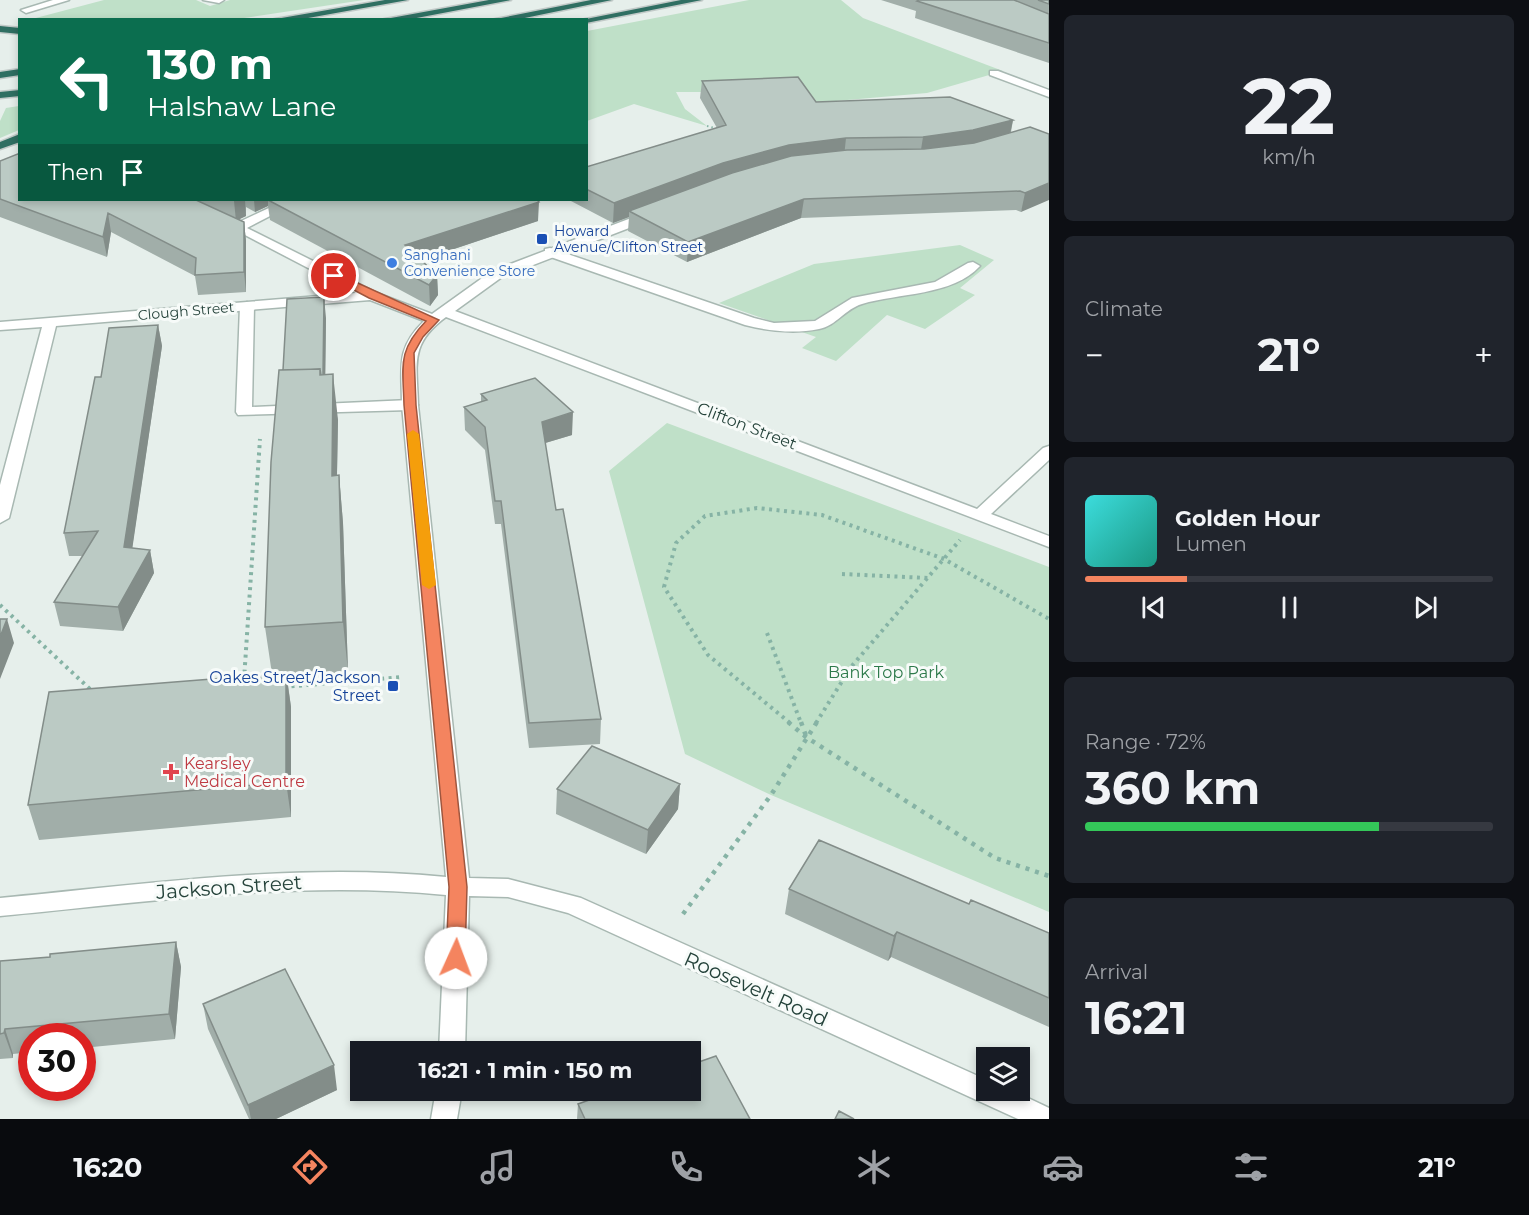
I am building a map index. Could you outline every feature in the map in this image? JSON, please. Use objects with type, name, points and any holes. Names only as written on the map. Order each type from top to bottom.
[{"type":"highway","points":[[288,18],[403,0]]},
{"type":"highway","points":[[398,18],[506,0]]},
{"type":"highway","points":[[507,18],[607,0]]},
{"type":"highway","points":[[588,21],[697,0]]},
{"type":"highway","points":[[0,29],[18,31]]},
{"type":"highway","points":[[0,75],[18,72]]},
{"type":"highway","points":[[0,95],[18,93]]},
{"type":"highway","points":[[0,146],[18,138]]},
{"type":"street","points":[[26,10],[64,0]]},
{"type":"street","points":[[208,0],[219,0]]},
{"type":"street","points":[[994,74],[1049,94]]},
{"type":"street","points":[[238,227],[293,201]]},
{"type":"street","points":[[452,1041],[458,887],[439,674],[410,405],[409,353],[418,335],[439,316],[498,274],[550,252],[662,211]]},
{"type":"street","name":"Clifton Street","points":[[207,213],[372,296],[439,316],[1049,542]]},
{"type":"street","points":[[550,252],[750,322],[774,327],[817,325],[828,321],[841,309],[857,301],[939,285],[973,266]]},
{"type":"street","name":"Clough Street","points":[[0,326],[372,296]]},
{"type":"street","points":[[247,306],[244,412],[410,405]]},
{"type":"street","points":[[0,518],[50,322]]},
{"type":"street","points":[[980,515],[1049,451]]},
{"type":"street","name":"Jackson Street","points":[[0,907],[269,880],[397,881],[458,887]]},
{"type":"street","name":"Roosevelt Road","points":[[458,887],[508,888],[573,905],[659,946],[1046,1119]]},
{"type":"street","points":[[444,1119],[447,1101]]},
{"type":"path","points":[[707,126],[718,129]]},
{"type":"path","points":[[243,691],[261,412]]},
{"type":"path","points":[[1049,619],[944,559],[822,515],[757,508],[705,516],[676,543],[664,587],[708,655],[806,737],[995,858],[1049,876]]},
{"type":"path","points":[[659,946],[771,795],[851,667],[980,515]]},
{"type":"path","points":[[842,574],[928,578]]},
{"type":"path","points":[[0,605],[98,696]]},
{"type":"path","points":[[767,633],[806,737]]},
{"type":"path","points":[[278,688],[439,674]]},
{"type":"green space","points":[[104,0],[196,0],[210,6],[230,0],[364,0],[244,18],[36,18]]},
{"type":"green space","points":[[749,0],[841,0],[863,18],[1003,71],[927,93],[813,103],[705,92],[676,92],[685,109],[707,126],[634,104],[588,121],[588,31]]},
{"type":"green space","points":[[18,106],[18,130],[0,138],[0,121],[6,108]]},
{"type":"green space","points":[[960,245],[994,260],[960,288],[975,295],[925,329],[887,315],[836,361],[802,348],[816,337],[719,303],[814,264]]},
{"type":"green space","name":"Bank Top Park","points":[[667,423],[1049,567],[1049,912],[771,795],[685,754],[609,471]]},
{"type":"building","points":[[1014,0],[1049,14],[1049,43],[917,1]]},
{"type":"building","points":[[798,77],[816,102],[950,97],[1013,120],[973,130],[923,137],[846,138],[789,145],[723,163],[614,203],[588,190],[588,166],[726,125],[702,81]]},
{"type":"building","points":[[1030,127],[1049,134],[1049,183],[1025,193],[1020,191],[804,199],[688,242],[629,211],[732,173],[791,156],[847,150],[924,149],[974,143]]},
{"type":"building","points":[[18,154],[18,201],[198,201],[244,222],[244,272],[195,275],[196,258],[108,213],[103,237],[0,199],[0,161]]},
{"type":"building","points":[[270,201],[539,202],[405,245],[437,275],[429,285]]},
{"type":"building","points":[[324,297],[323,375],[320,369],[283,370],[287,299]]},
{"type":"building","points":[[158,325],[124,547],[150,550],[118,607],[54,602],[98,531],[64,533],[95,377],[101,377],[109,328]]},
{"type":"building","points":[[320,369],[320,375],[333,374],[332,476],[339,475],[343,622],[265,627],[271,462],[279,370]]},
{"type":"building","points":[[535,378],[573,412],[542,422],[556,510],[563,509],[601,719],[529,723],[501,501],[495,501],[485,427],[464,407],[487,400],[481,394]]},
{"type":"building","points":[[0,619],[7,619],[0,637]]},
{"type":"building","name":"Kearsley Medical Centre","points":[[286,673],[286,782],[28,805],[49,692]]},
{"type":"building","points":[[592,746],[680,784],[648,830],[557,789]]},
{"type":"building","points":[[819,840],[969,904],[971,900],[1049,933],[1049,998],[897,932],[894,936],[789,889]]},
{"type":"building","points":[[176,942],[169,1014],[71,1023],[18,1023],[18,1028],[5,1029],[4,1033],[0,1034],[0,961],[50,957],[50,954]]},
{"type":"building","points":[[285,969],[334,1065],[248,1105],[203,1004]]},
{"type":"building","points":[[716,1056],[750,1119],[585,1119],[578,1104],[586,1101],[701,1101],[701,1061]]},
{"type":"building","points":[[839,1111],[854,1119],[835,1119]]},
{"type":"slow traffic","points":[[413,434],[429,585]]},
{"type":"place","name":"Howard Avenue/Clifton Street","points":[[542,239]]},
{"type":"place","name":"Sanghani Convenience Store","points":[[392,263]]},
{"type":"place","name":"Oakes Street/Jackson Street","points":[[393,686]]},
{"type":"place","name":"Kearsley Medical Centre","points":[[171,772]]},
{"type":"route","points":[[334,276],[372,296],[434,320],[418,335],[409,353],[410,405],[439,674],[458,887],[456,958]]}]
